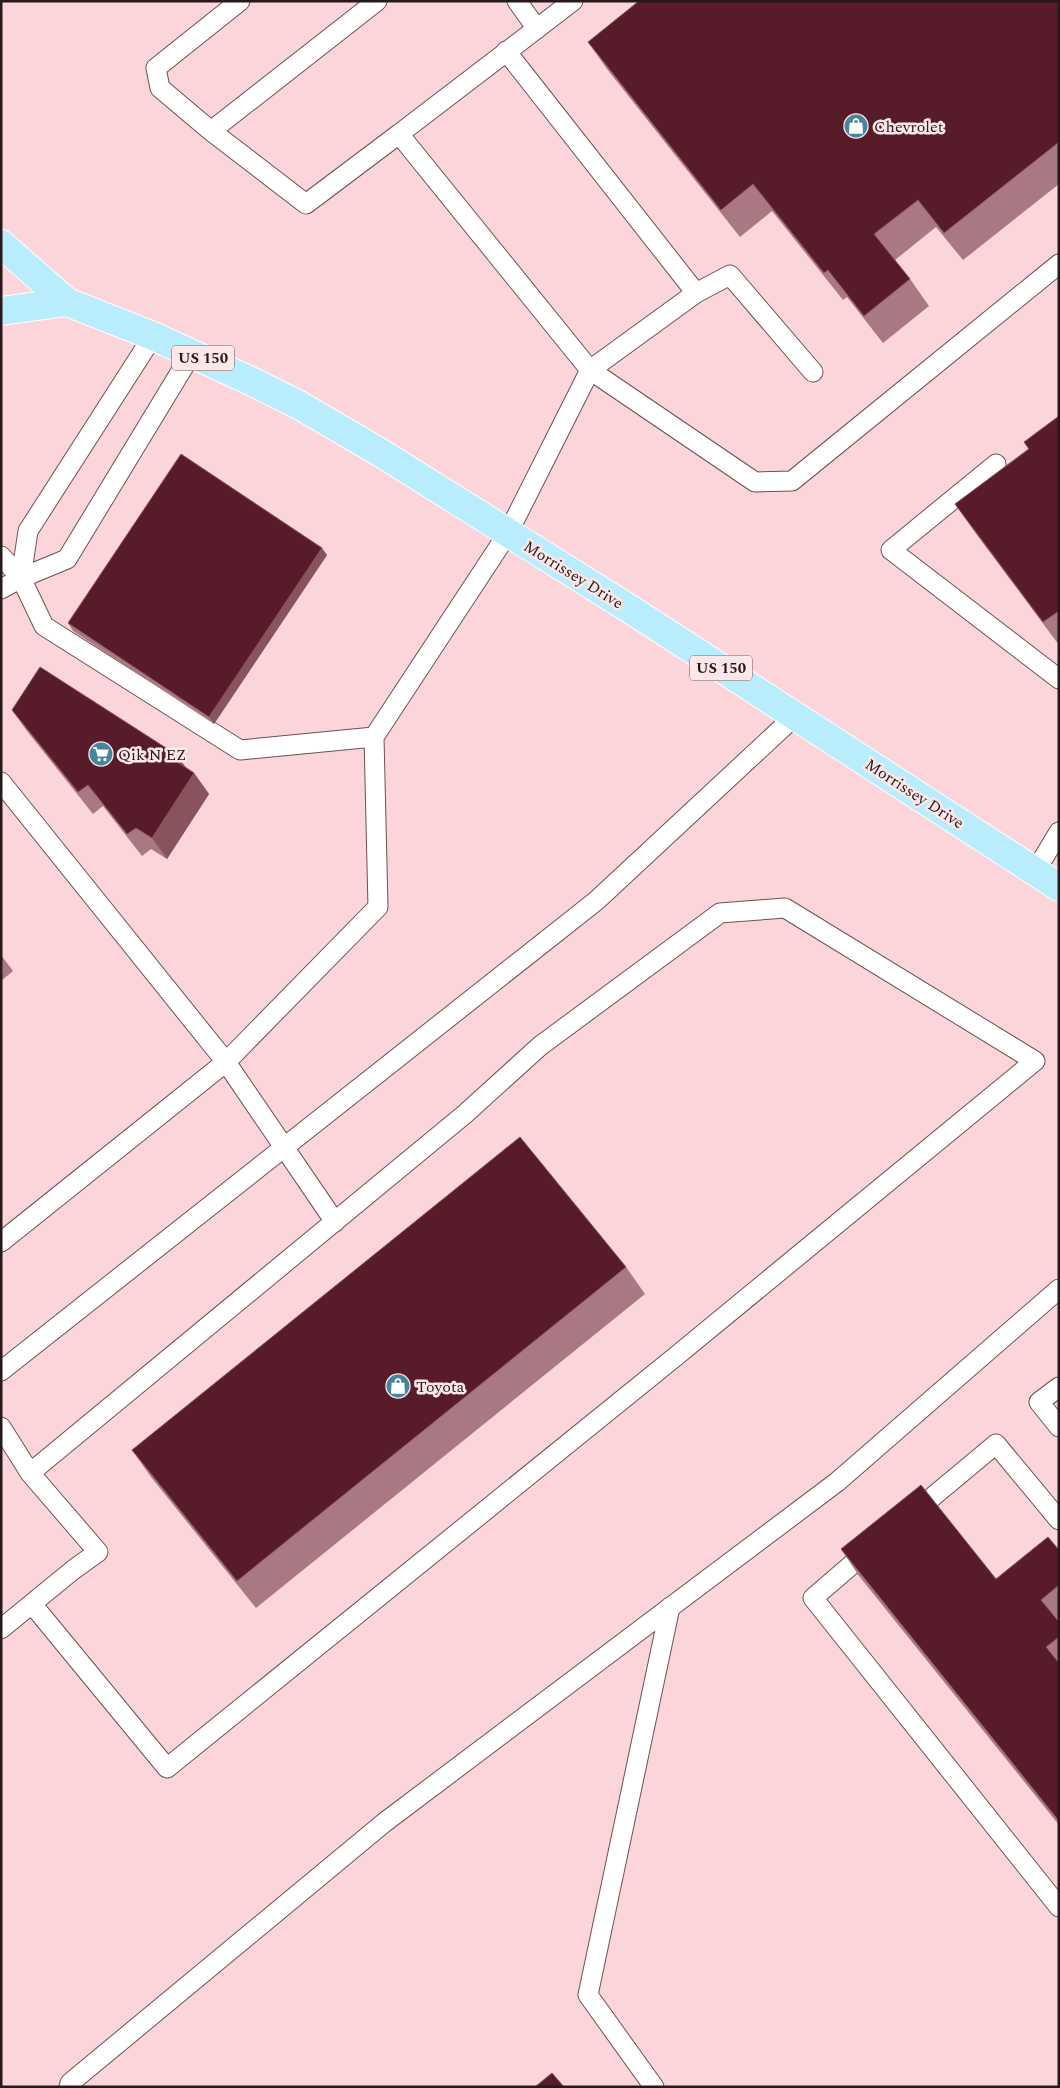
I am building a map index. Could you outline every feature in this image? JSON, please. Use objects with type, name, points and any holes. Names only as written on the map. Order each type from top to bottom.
[{"type":"main road","name":"Morrissey Drive","points":[[1,244],[67,302],[192,353],[299,405],[381,453],[633,611],[1059,887]]},
{"type":"main road","name":"Morrissey Drive","points":[[1,310],[67,302]]},
{"type":"lane","points":[[240,1],[156,68],[160,88],[211,131],[306,204],[573,1]]},
{"type":"lane","points":[[211,131],[378,1]]},
{"type":"lane","points":[[517,1],[537,29]]},
{"type":"lane","points":[[506,51],[696,293]]},
{"type":"lane","points":[[399,134],[590,370],[754,482],[792,482],[1059,264]]},
{"type":"lane","points":[[1,1242],[226,1062],[378,907],[374,738],[508,533],[590,370],[696,293],[730,275],[813,372]]},
{"type":"lane","points":[[21,578],[28,531],[152,336]]},
{"type":"lane","points":[[1,589],[21,578],[67,559],[192,353]]},
{"type":"lane","points":[[996,464],[890,550],[1059,679]]},
{"type":"lane","points":[[1,556],[21,578],[44,626],[240,750],[374,738]]},
{"type":"lane","points":[[1,1371],[596,901],[795,716]]},
{"type":"lane","points":[[1,782],[226,1062],[335,1222]]},
{"type":"lane","points":[[1035,872],[1059,832]]},
{"type":"lane","points":[[30,1473],[465,1114],[540,1046],[720,914],[785,908],[1035,1061],[675,1357],[167,1768],[32,1604]]},
{"type":"lane","points":[[69,2087],[70,2083],[385,1822],[836,1482],[1059,1289]]},
{"type":"lane","points":[[1059,1387],[1039,1402],[1059,1426]]},
{"type":"lane","points":[[1,1427],[30,1473],[98,1552],[1,1629]]},
{"type":"lane","points":[[898,1526],[996,1444],[1059,1520]]},
{"type":"lane","points":[[882,1539],[813,1598],[1059,1906]]},
{"type":"lane","points":[[654,2087],[588,1995],[670,1607]]},
{"type":"building","name":"Chevrolet","points":[[639,1],[1059,1],[1059,142],[944,233],[918,200],[874,234],[910,279],[864,316],[828,270],[824,273],[753,184],[721,210],[588,42]]},
{"type":"building","points":[[1059,416],[1059,611],[1043,622],[955,504],[1029,449],[1024,442]]},
{"type":"building","name":"Qik N EZ","points":[[181,454],[322,548],[209,717],[68,623]]},
{"type":"building","name":"Qik N EZ","points":[[40,667],[177,755],[174,760],[194,773],[152,838],[136,828],[127,834],[88,785],[78,792],[12,710]]},
{"type":"building","name":"Toyota","points":[[520,1137],[626,1267],[237,1581],[132,1450]]},
{"type":"building","points":[[921,1485],[996,1579],[1048,1537],[1059,1550],[1059,1585],[1041,1600],[1059,1622],[1059,1637],[1046,1647],[1059,1663],[1059,1821],[841,1549]]},
{"type":"building","points":[[552,2073],[564,2087],[535,2087]]},
{"type":"place","name":"Chevrolet","points":[[856,126]]},
{"type":"place","name":"Qik N EZ","points":[[101,754]]},
{"type":"place","name":"Toyota","points":[[398,1386]]}]
